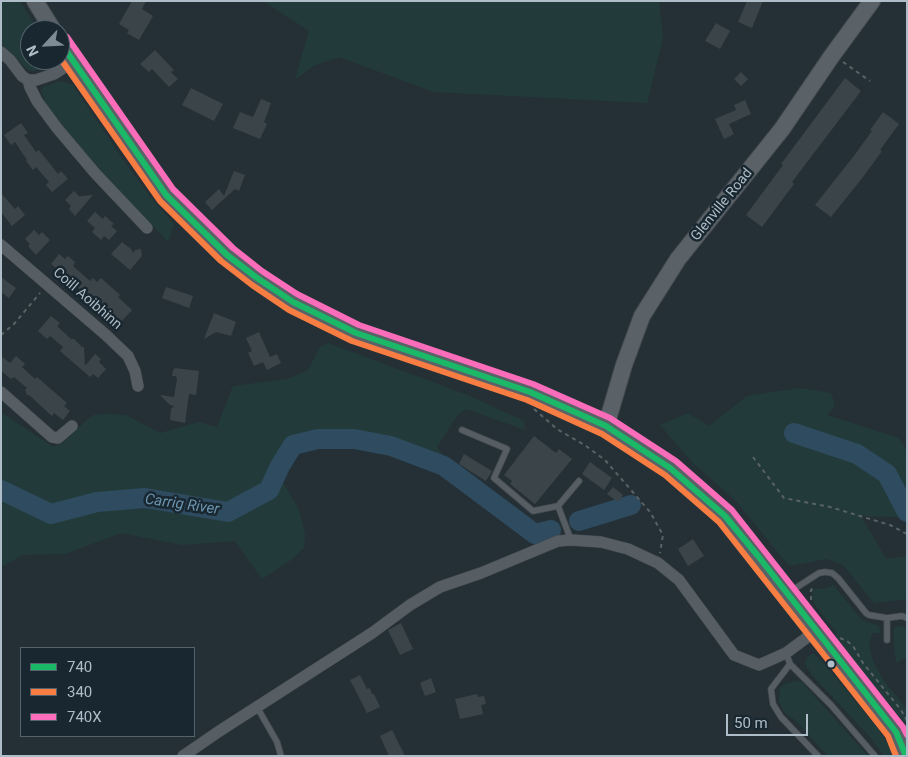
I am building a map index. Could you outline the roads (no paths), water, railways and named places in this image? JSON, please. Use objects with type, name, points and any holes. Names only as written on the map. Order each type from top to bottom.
[{"type":"main road","points":[[35,1],[46,20]]},
{"type":"main road","name":"Glenville Road","points":[[606,426],[624,365],[642,316],[678,259],[782,129],[832,55],[872,1]]},
{"type":"main road","points":[[70,57],[166,195],[199,230],[257,278],[294,302],[356,333],[530,392],[606,426],[670,468],[725,516],[817,630],[903,731],[906,756]]},
{"type":"street","points":[[1,52],[10,60],[22,76],[28,80],[36,80],[54,74],[73,62]]},
{"type":"street","points":[[28,80],[37,101],[56,128],[146,228]]},
{"type":"street","name":"Coill Aoibhinn","points":[[1,245],[128,356],[135,371],[138,386]]},
{"type":"street","points":[[1,392],[52,437],[58,438],[72,426]]},
{"type":"street","points":[[183,756],[372,633],[410,604],[440,587],[481,573],[558,542],[571,540],[602,542],[628,549],[658,563],[679,580],[734,656],[758,665],[786,653],[817,630]]},
{"type":"lane","points":[[462,430],[507,449],[494,478],[533,511],[558,506],[579,481]]},
{"type":"lane","points":[[558,506],[571,540]]},
{"type":"lane","points":[[788,593],[818,573],[832,573],[866,613],[874,617],[905,616]]},
{"type":"lane","points":[[887,618],[888,640]]},
{"type":"lane","points":[[786,653],[790,664],[831,705],[875,756]]},
{"type":"lane","points":[[790,664],[771,689],[773,704],[781,717],[818,756]]},
{"type":"lane","points":[[257,707],[277,742],[281,756]]},
{"type":"waterway","name":"Carrig River","points":[[794,433],[857,454],[887,474],[907,512]]},
{"type":"waterway","name":"Carrig River","points":[[1,490],[51,514],[97,502],[145,498],[228,512],[269,490],[280,466],[293,445],[318,439],[354,439],[391,446],[444,466],[535,534],[551,530]]},
{"type":"waterway","name":"Carrig River","points":[[579,521],[631,505]]}]
